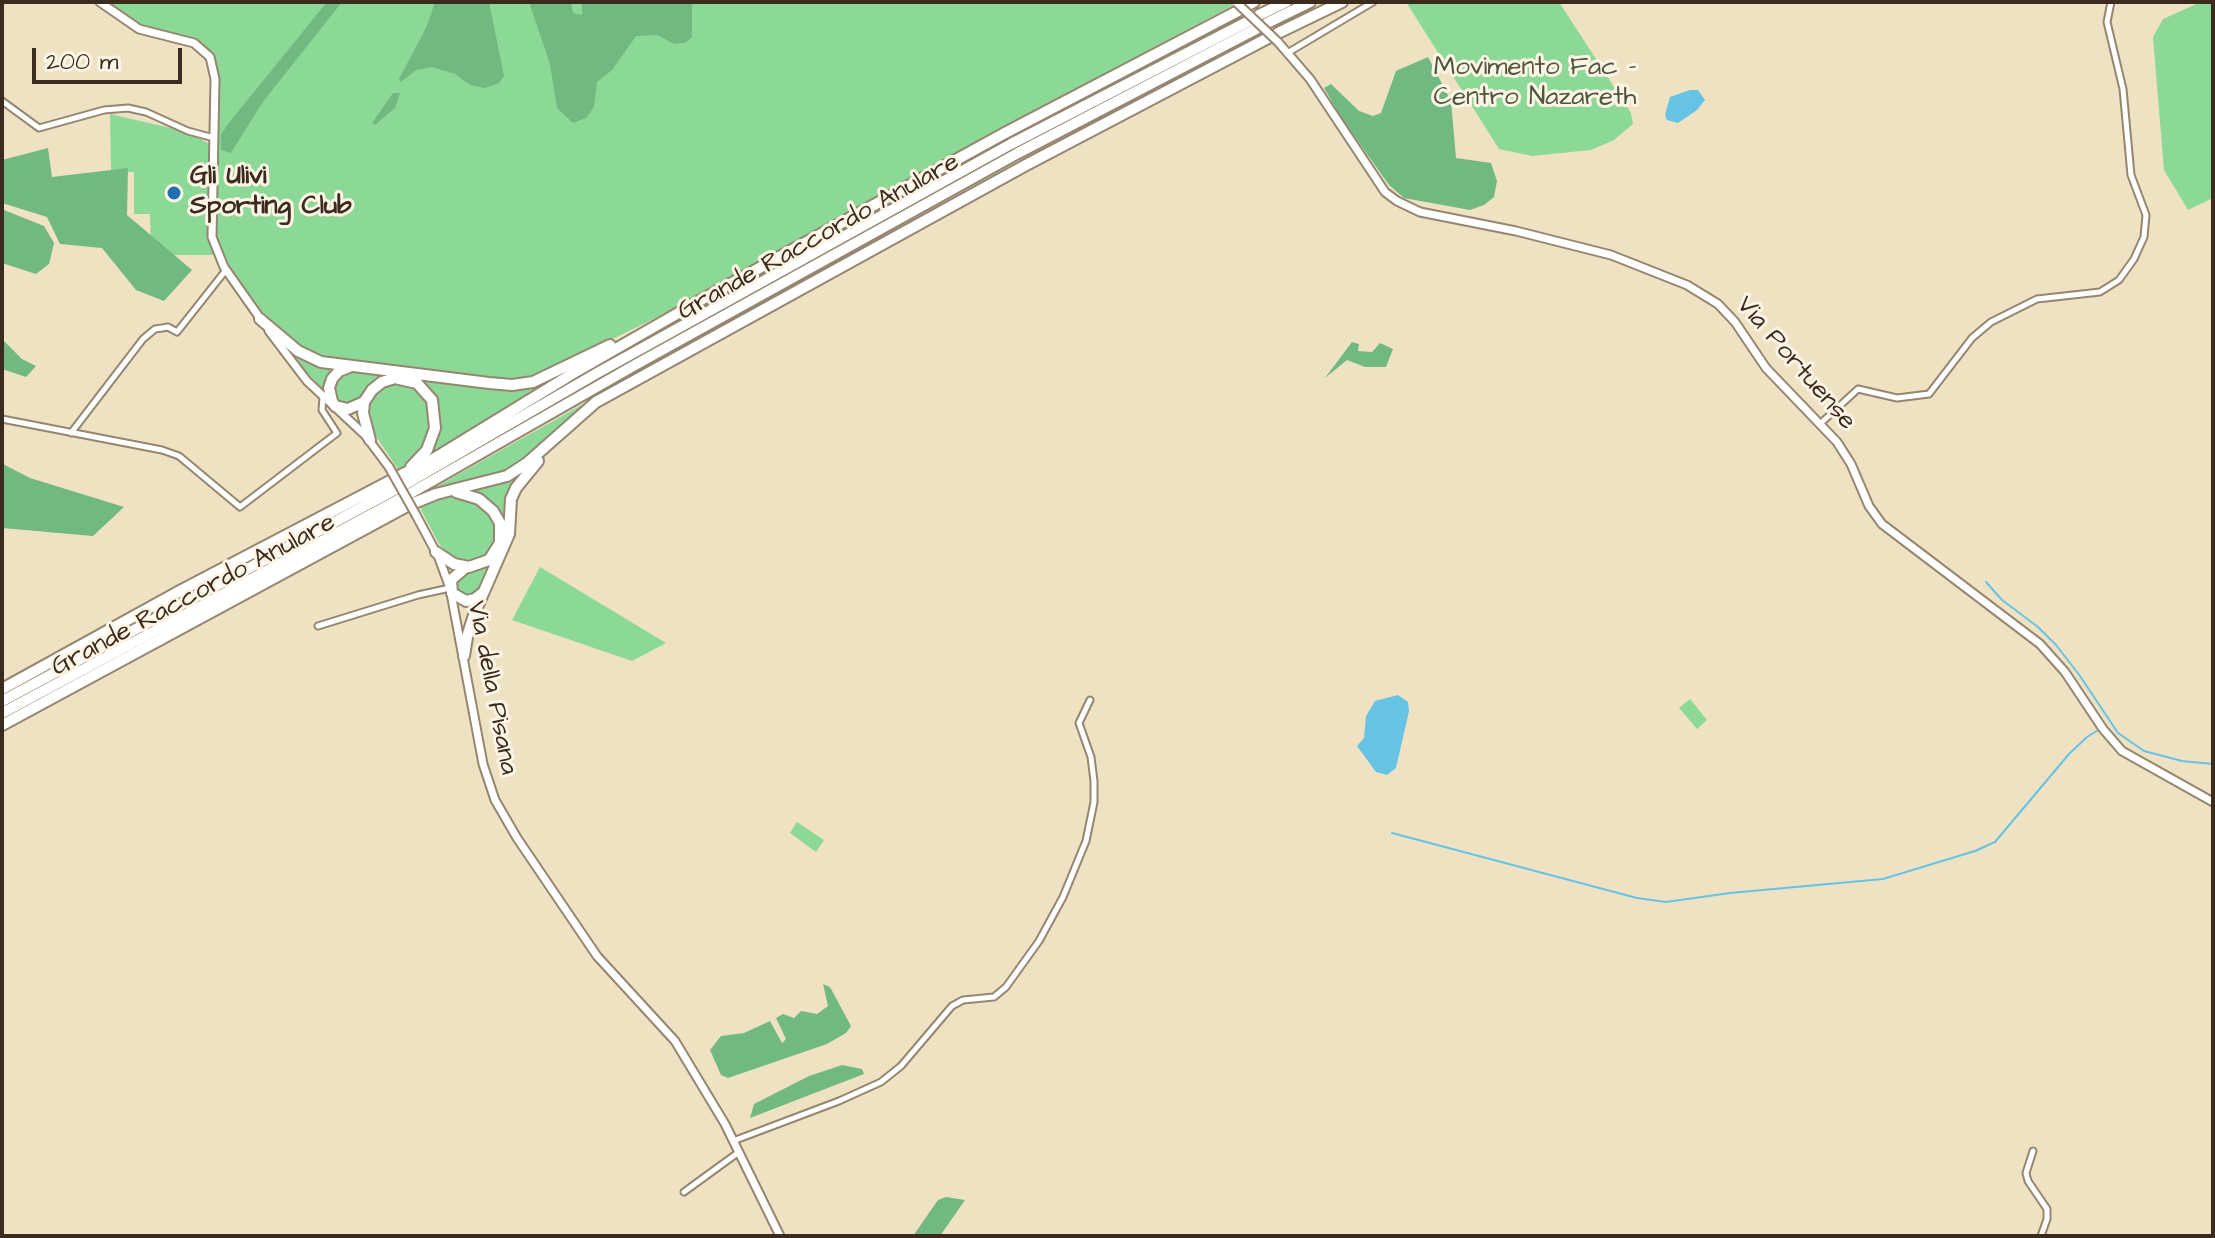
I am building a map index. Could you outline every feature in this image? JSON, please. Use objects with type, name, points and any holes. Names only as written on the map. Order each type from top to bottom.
[{"type":"highway","name":"Grande Raccordo Anulare","points":[[2,701],[635,365],[1258,22],[1286,2]]},
{"type":"highway","name":"Grande Raccordo Anulare","points":[[1258,22],[1310,2]]},
{"type":"highway","name":"Grande Raccordo Anulare","points":[[2,689],[180,591],[403,489],[446,491],[507,476],[527,463],[596,402],[972,194],[1342,2]]},
{"type":"highway","name":"Grande Raccordo Anulare","points":[[701,300],[1243,4]]},
{"type":"highway","points":[[260,319],[304,355],[321,362],[489,383],[526,383],[551,374],[701,300]]},
{"type":"highway","points":[[403,489],[701,300]]},
{"type":"highway","points":[[349,367],[337,373],[330,383],[330,395],[335,406],[352,409],[364,402],[376,386],[395,378],[413,381],[429,396],[435,416],[433,438],[403,489]]},
{"type":"highway","points":[[364,402],[363,418],[370,440]]},
{"type":"highway","points":[[464,656],[468,633],[509,534],[514,491],[583,412]]},
{"type":"highway","name":"Grande Raccordo Anulare","points":[[2,713],[403,489]]},
{"type":"highway","name":"Grande Raccordo Anulare","points":[[2,725],[403,489]]},
{"type":"highway","points":[[446,491],[479,499],[496,514],[500,523],[500,543],[493,556],[483,564],[465,568],[453,577],[450,588],[458,598],[466,601],[478,598],[485,590]]},
{"type":"highway","points":[[436,552],[465,568]]},
{"type":"main road","name":"Via della Pisana","points":[[100,2],[139,29],[194,43],[207,52],[215,74],[211,227],[215,247],[226,270],[304,377],[370,440],[389,467],[436,552],[450,588],[483,764],[497,805],[599,959],[672,1036],[739,1152],[780,1236]]},
{"type":"main road","name":"Via Portuense","points":[[1243,4],[1310,79],[1390,197],[1420,212],[1605,253],[1699,291],[1726,312],[1771,374],[1821,423],[1853,467],[1869,506],[1882,524],[2040,644],[2065,672],[2108,736],[2122,751],[2174,783],[2213,802]]},
{"type":"street","points":[[1289,52],[1373,2]]},
{"type":"street","points":[[1821,423],[1858,389],[1897,398],[1929,394],[1972,338],[1991,322],[2037,299],[2100,292],[2119,280],[2134,259],[2144,237],[2146,215],[2131,175],[2123,89],[2107,27],[2107,11],[2111,2]]},
{"type":"street","points":[[2,101],[39,128],[100,111],[131,108],[184,130],[214,138]]},
{"type":"street","points":[[71,433],[143,339],[155,329],[168,327],[177,332],[226,270]]},
{"type":"street","points":[[2,419],[147,446],[179,456],[240,507],[337,433],[322,410],[323,396]]},
{"type":"street","points":[[318,626],[450,588]]},
{"type":"street","points":[[733,1141],[881,1082],[901,1066],[952,1006],[963,1000],[994,997],[1006,987],[1039,941],[1058,907],[1086,841],[1094,798],[1094,777],[1079,721],[1090,700]]},
{"type":"street","points":[[2033,1151],[2026,1173],[2047,1209],[2041,1236]]},
{"type":"street","points":[[684,1192],[739,1152]]},
{"type":"green space","points":[[106,2],[1239,2],[682,305],[541,374],[504,381],[325,360],[293,345],[265,319],[224,261],[215,235],[218,82],[214,57],[195,40],[139,26]]},
{"type":"green space","points":[[327,2],[342,2],[262,103],[231,153],[221,150],[221,134],[228,124]]},
{"type":"green space","points":[[435,2],[489,2],[504,76],[499,83],[485,88],[470,85],[455,74],[432,67],[416,70],[401,82],[399,79],[426,28]]},
{"type":"green space","points":[[529,2],[571,2],[573,13],[582,15],[582,2],[692,2],[692,37],[685,43],[674,44],[657,35],[636,36],[612,70],[597,82],[594,107],[586,118],[573,123],[557,108],[550,64]]},
{"type":"green space","name":"Movimento Fac - Centro Nazareth","points":[[1406,2],[1559,2],[1631,113],[1633,124],[1614,140],[1591,150],[1532,156],[1499,149]]},
{"type":"green space","points":[[2201,2],[2213,2],[2213,198],[2188,210],[2164,170],[2153,37],[2163,19]]},
{"type":"green space","points":[[1428,57],[1451,101],[1456,158],[1491,163],[1497,181],[1494,197],[1470,210],[1404,198],[1389,185],[1324,88],[1331,84],[1359,111],[1373,116],[1381,113],[1396,71]]},
{"type":"green space","points":[[393,93],[400,93],[395,108],[375,125],[372,123]]},
{"type":"green space","name":"Gli Ulivi Sporting Club","points":[[110,114],[188,132],[213,146],[214,255],[151,255],[150,214],[134,214],[134,172],[111,172]]},
{"type":"green space","points":[[48,148],[52,177],[128,168],[127,215],[192,270],[164,301],[136,290],[102,248],[60,244],[47,217],[2,203],[2,160]]},
{"type":"green space","points":[[4,210],[44,226],[54,243],[49,264],[36,274],[2,263]]},
{"type":"green space","points":[[2,339],[22,359],[36,366],[26,377],[2,369]]},
{"type":"green space","points":[[1352,342],[1359,344],[1358,351],[1372,352],[1380,343],[1393,349],[1386,367],[1365,367],[1347,360],[1325,378]]},
{"type":"green space","points":[[292,352],[338,368],[325,391],[308,374]]},
{"type":"green space","points":[[579,364],[427,456],[434,397],[426,386],[414,378],[506,388]]},
{"type":"green space","points":[[348,369],[394,375],[350,405],[340,402],[333,390],[338,375]]},
{"type":"green space","points":[[408,382],[426,396],[432,422],[430,438],[414,461],[399,471],[368,424],[368,404],[384,384]]},
{"type":"green space","points":[[587,402],[532,454],[506,472],[418,497]]},
{"type":"green space","points":[[3,464],[30,478],[124,507],[93,536],[2,528]]},
{"type":"green space","points":[[523,472],[505,527],[495,505],[472,490],[506,483]]},
{"type":"green space","points":[[453,494],[469,497],[493,514],[499,533],[489,554],[477,560],[462,562],[451,557],[439,544],[419,506]]},
{"type":"green space","points":[[496,557],[481,589],[471,596],[463,597],[451,585],[455,578]]},
{"type":"green space","points":[[540,567],[666,643],[632,661],[512,620]]},
{"type":"green space","points":[[1690,699],[1707,720],[1697,729],[1679,708]]},
{"type":"green space","points":[[797,822],[824,840],[816,852],[790,833]]},
{"type":"green space","points":[[823,984],[830,987],[851,1026],[846,1033],[827,1044],[728,1078],[721,1075],[710,1050],[721,1036],[744,1033],[770,1021],[782,1043],[786,1039],[776,1018],[783,1014],[794,1018],[801,1011],[817,1014],[828,1006]]},
{"type":"green space","points":[[842,1065],[862,1069],[864,1074],[750,1118],[754,1104],[809,1076]]},
{"type":"green space","points":[[946,1197],[965,1200],[940,1236],[913,1236],[938,1200]]},
{"type":"water","points":[[1698,90],[1705,100],[1697,110],[1678,123],[1667,120],[1665,115],[1670,97]]},
{"type":"water","points":[[1398,695],[1408,702],[1409,711],[1396,768],[1387,775],[1376,772],[1357,746],[1364,738],[1366,716],[1375,701]]},
{"type":"waterway","points":[[1986,582],[2002,600],[2056,645],[2118,733],[2144,751],[2182,761],[2213,764]]},
{"type":"waterway","points":[[1392,833],[1637,898],[1666,902],[1883,879],[1995,842],[2069,754],[2100,729]]},
{"type":"place","name":"Gli Ulivi Sporting Club","points":[[174,193]]}]
